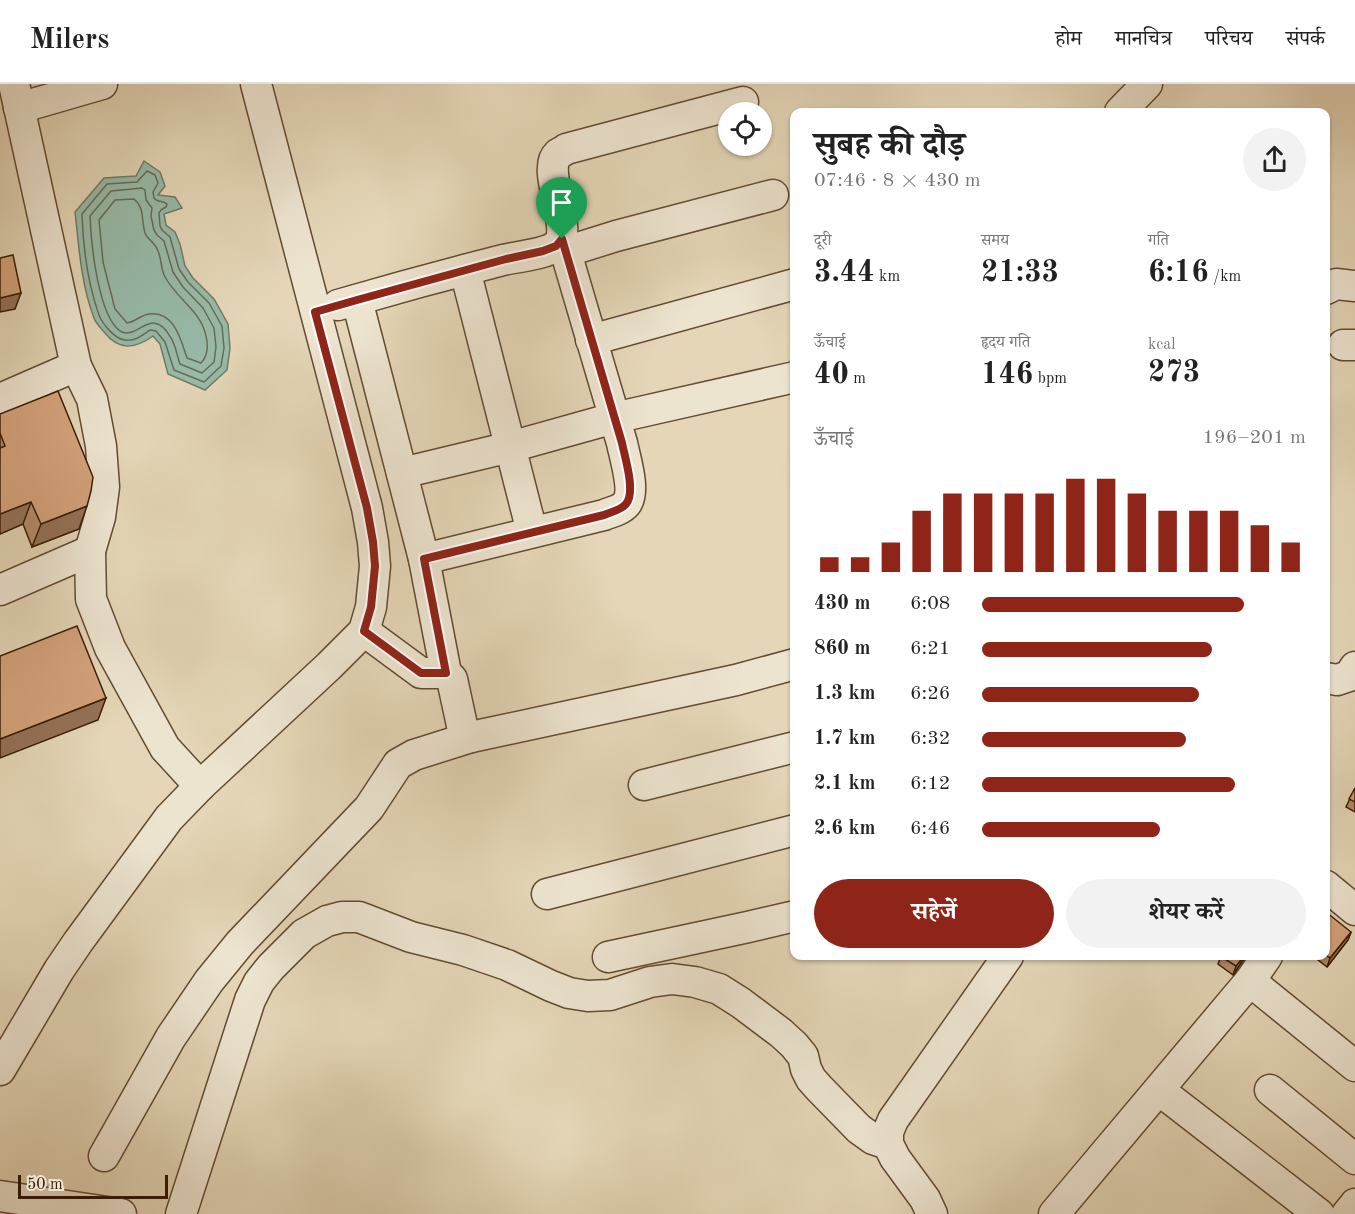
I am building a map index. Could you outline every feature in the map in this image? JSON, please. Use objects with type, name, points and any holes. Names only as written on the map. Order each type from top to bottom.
[{"type":"street","points":[[102,84],[17,96],[76,366],[92,399],[101,446],[104,487],[100,517],[90,551],[91,599],[110,648],[165,748],[200,786]]},
{"type":"street","points":[[0,1070],[58,970],[168,819],[364,631],[371,607],[375,566],[367,508],[256,84]]},
{"type":"street","points":[[1124,108],[1147,84]]},
{"type":"street","points":[[424,559],[604,515],[620,509],[627,503],[630,493],[629,477],[622,443],[564,246],[553,175],[554,163],[557,154],[566,149],[718,109]]},
{"type":"street","points":[[315,312],[556,246],[616,236],[773,195]]},
{"type":"street","points":[[465,270],[532,532]]},
{"type":"street","points":[[1330,287],[1336,284],[1355,286]]},
{"type":"street","points":[[591,339],[790,285]]},
{"type":"street","points":[[357,300],[424,559],[446,673],[452,679],[463,730],[471,737]]},
{"type":"street","points":[[0,399],[76,366]]},
{"type":"street","points":[[402,473],[510,447],[615,418],[790,378]]},
{"type":"street","points":[[0,590],[90,551]]},
{"type":"street","points":[[364,631],[421,673],[446,673]]},
{"type":"street","points":[[104,1156],[171,1037],[209,981],[240,943],[369,808],[399,764],[414,755],[471,737],[736,680],[790,665]]},
{"type":"street","points":[[644,785],[790,748]]},
{"type":"street","points":[[547,894],[790,832]]},
{"type":"street","points":[[181,1214],[249,1000],[271,967],[304,934],[327,921],[342,917],[359,917],[411,937],[463,950],[507,965],[569,993],[588,996],[610,995],[650,982],[672,979],[719,988],[794,1045],[803,1056],[806,1069],[819,1088],[859,1128],[873,1139],[888,1144]]},
{"type":"street","points":[[608,957],[790,917]]},
{"type":"street","points":[[932,1214],[925,1199],[895,1158],[888,1144],[888,1132],[893,1120],[1005,960]]},
{"type":"street","points":[[1054,1214],[1250,981],[1264,960]]},
{"type":"street","points":[[1250,981],[1355,1066]]},
{"type":"street","points":[[1159,1090],[1319,1214]]},
{"type":"street","points":[[1270,1090],[1355,1159]]},
{"type":"street","points":[[0,1196],[121,1214]]},
{"type":"street","points":[[1347,1214],[1355,1204]]},
{"type":"water","points":[[144,161],[160,172],[165,186],[158,195],[175,197],[182,208],[164,214],[166,225],[175,232],[185,266],[193,278],[214,299],[228,324],[230,348],[227,370],[205,390],[168,374],[160,344],[153,336],[134,346],[122,345],[110,339],[95,320],[86,292],[75,212],[104,178],[136,176]]},
{"type":"building","points":[[13,255],[21,293],[0,298],[0,258]]},
{"type":"building","points":[[58,391],[93,477],[87,506],[41,524],[31,502],[0,514],[0,448],[5,446],[0,433],[0,414]]},
{"type":"building","points":[[77,626],[106,698],[0,739],[0,656]]},
{"type":"building","points":[[1355,788],[1355,802],[1349,799]]},
{"type":"building","points":[[1330,915],[1351,932],[1330,958]]},
{"type":"building","points":[[1226,960],[1241,960],[1236,966]]},
{"type":"route","points":[[562,239],[622,443],[629,477],[630,493],[627,503],[620,509],[604,515],[424,559],[446,673],[421,673],[364,631],[371,607],[375,566],[373,542],[367,508],[315,312],[506,259],[543,251],[556,246],[562,239]]}]
